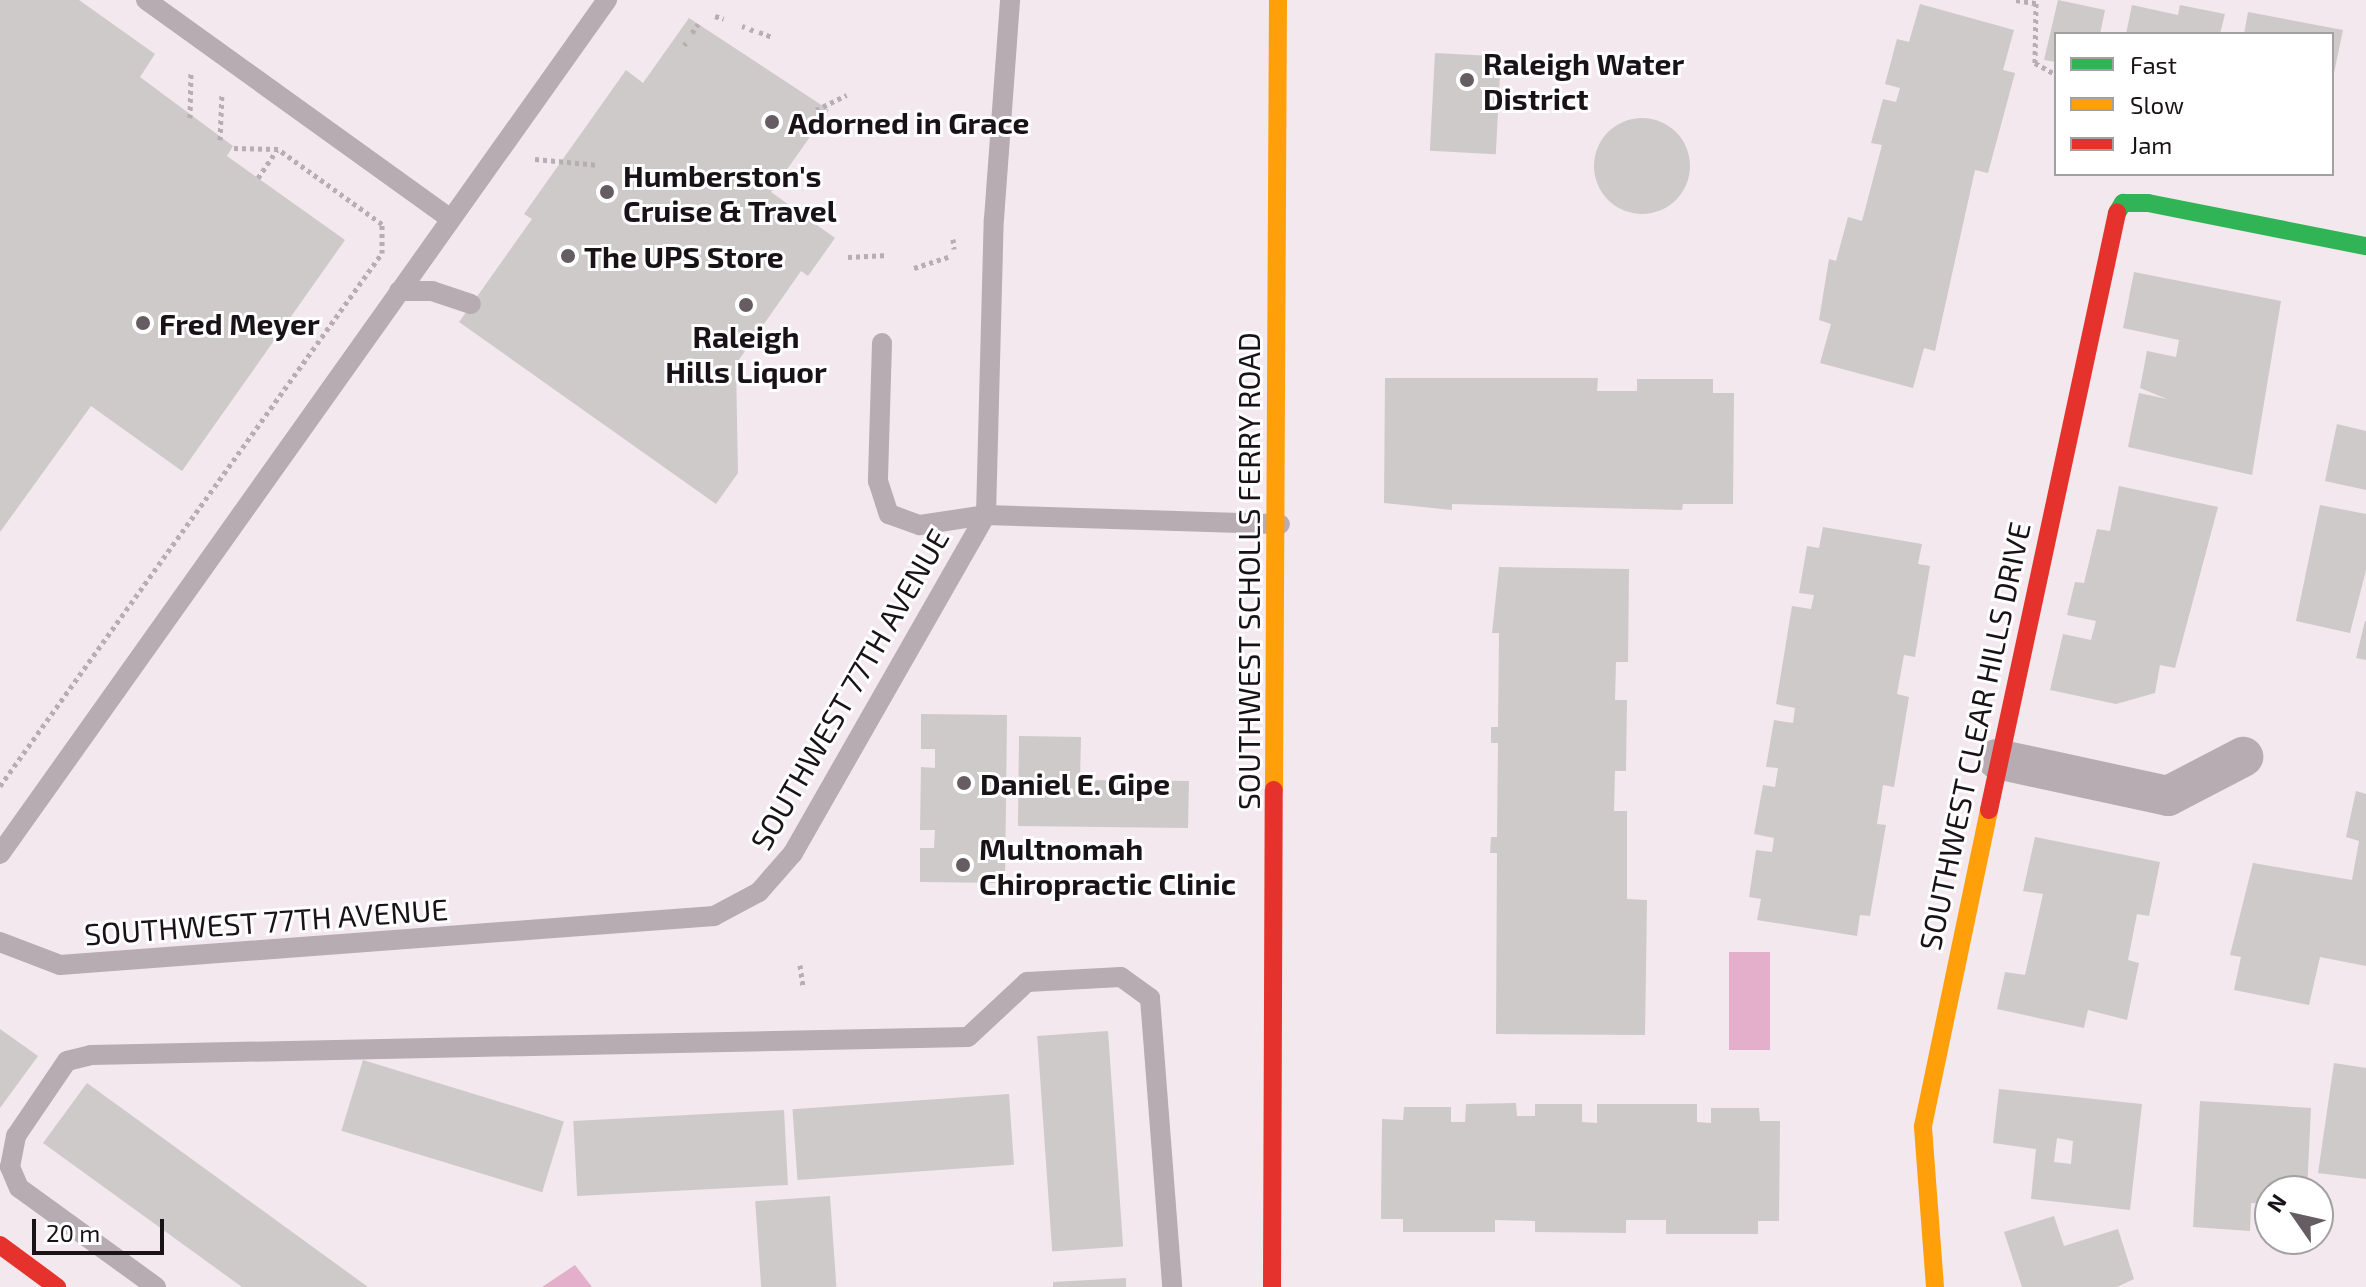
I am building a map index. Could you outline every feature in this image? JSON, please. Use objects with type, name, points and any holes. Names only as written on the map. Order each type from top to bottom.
[{"type":"street","name":"SOUTHWEST SCHOLLS FERRY ROAD","points":[[1272,1287],[1280,524],[1278,0]]},
{"type":"street","name":"SOUTHWEST CLEAR HILLS DRIVE","points":[[1935,1287],[1923,1126],[2110,224],[2123,203],[2366,246]]},
{"type":"street","points":[[1997,759],[2168,796],[2243,757]]},
{"type":"street","points":[[0,1245],[57,1287]]},
{"type":"lane","points":[[146,0],[451,219]]},
{"type":"lane","points":[[0,854],[607,0]]},
{"type":"lane","points":[[882,343],[878,481],[889,514],[920,525],[986,515],[994,219],[1010,0]]},
{"type":"lane","points":[[399,291],[432,291],[471,304]]},
{"type":"lane","name":"SOUTHWEST 77TH AVENUE","points":[[0,942],[60,965],[714,916],[759,892],[793,853],[986,515],[1280,524]]},
{"type":"lane","points":[[156,1287],[19,1188],[10,1167],[16,1136],[67,1061],[177,1053],[968,1037],[1027,982],[1121,977],[1150,998],[1172,1287]]},
{"type":"path","points":[[2016,0],[2036,3],[2035,63],[2054,73]]},
{"type":"path","points":[[715,16],[724,19]]},
{"type":"path","points":[[692,33],[698,24]]},
{"type":"path","points":[[750,29],[772,37]]},
{"type":"path","points":[[190,118],[191,68]]},
{"type":"path","points":[[220,140],[222,90]]},
{"type":"path","points":[[816,110],[847,95]]},
{"type":"path","points":[[0,786],[382,253],[382,224],[278,149],[232,148]]},
{"type":"path","points":[[258,178],[278,149]]},
{"type":"path","points":[[535,159],[599,165]]},
{"type":"path","points":[[953,239],[954,249]]},
{"type":"path","points":[[848,257],[888,255]]},
{"type":"path","points":[[914,268],[948,257]]},
{"type":"path","points":[[800,965],[803,986]]},
{"type":"shaded area","points":[[1729,952],[1770,952],[1770,1050],[1729,1050]]},
{"type":"shaded area","points":[[575,1265],[592,1287],[542,1287]]},
{"type":"building","name":"Fred Meyer","points":[[0,0],[79,0],[155,54],[140,77],[233,146],[227,156],[345,240],[182,471],[91,406],[0,532]]},
{"type":"building","points":[[2058,0],[2105,10],[2100,32],[2054,32],[2054,62],[2044,60]]},
{"type":"building","points":[[1920,4],[2014,30],[2003,70],[2015,73],[1988,173],[1975,170],[1935,351],[1924,348],[1913,388],[1820,363],[1831,324],[1819,320],[1829,259],[1836,261],[1848,217],[1862,221],[1882,145],[1871,143],[1883,99],[1896,102],[1900,88],[1885,84],[1897,39],[1909,42]]},
{"type":"building","points":[[2132,5],[2178,15],[2180,5],[2225,14],[2220,32],[2126,32]]},
{"type":"building","points":[[2248,12],[2343,30],[2334,73],[2334,32],[2244,32]]},
{"type":"building","points":[[689,18],[829,110],[771,192],[835,238],[808,276],[801,271],[736,364],[738,473],[716,504],[459,322],[532,219],[524,214],[626,70],[643,83]]},
{"type":"building","name":"Raleigh Water District","points":[[1435,53],[1501,56],[1496,154],[1430,151]]},
{"type":"building","points":[[1642,118],[1660,121],[1676,132],[1687,148],[1690,166],[1687,184],[1676,200],[1660,211],[1642,214],[1624,211],[1608,200],[1597,184],[1594,166],[1597,148],[1608,132],[1624,121]]},
{"type":"building","points":[[2134,272],[2281,301],[2252,475],[2128,447],[2139,393],[2167,399],[2140,388],[2147,351],[2176,357],[2179,340],[2123,328]]},
{"type":"building","points":[[1385,378],[1598,378],[1597,391],[1637,391],[1637,379],[1713,379],[1713,393],[1734,393],[1733,504],[1683,504],[1682,510],[1452,504],[1452,510],[1384,503]]},
{"type":"building","points":[[2337,424],[2366,431],[2366,490],[2325,481]]},
{"type":"building","points":[[2119,486],[2218,507],[2175,668],[2160,665],[2155,693],[2116,704],[2050,690],[2063,634],[2091,640],[2096,621],[2067,615],[2075,582],[2084,583],[2097,529],[2110,531]]},
{"type":"building","points":[[2320,505],[2366,514],[2366,570],[2350,633],[2296,621]]},
{"type":"building","points":[[1823,527],[1922,544],[1918,564],[1930,566],[1915,657],[1904,655],[1897,694],[1909,697],[1894,787],[1883,785],[1877,824],[1886,825],[1870,916],[1860,915],[1857,936],[1757,920],[1761,899],[1749,897],[1756,850],[1772,852],[1774,838],[1754,834],[1763,785],[1775,787],[1778,768],[1766,767],[1774,720],[1793,723],[1795,708],[1776,704],[1792,606],[1811,609],[1814,595],[1799,593],[1807,546],[1819,548]]},
{"type":"building","points":[[1499,567],[1629,569],[1628,662],[1616,662],[1615,700],[1627,700],[1626,771],[1615,771],[1614,811],[1627,811],[1627,899],[1647,900],[1645,1035],[1496,1034],[1497,853],[1490,853],[1491,837],[1497,837],[1498,743],[1491,743],[1491,727],[1498,727],[1499,633],[1492,633]]},
{"type":"building","points":[[2366,621],[2366,660],[2356,658]]},
{"type":"building","points":[[921,714],[1007,715],[1005,883],[920,882],[920,848],[934,848],[935,830],[920,830],[921,767],[935,768],[935,749],[921,749]]},
{"type":"building","points":[[1019,736],[1081,737],[1080,780],[1189,781],[1188,828],[1018,826]]},
{"type":"building","points":[[2356,791],[2366,794],[2366,966],[2320,957],[2309,1005],[2234,990],[2241,957],[2230,955],[2253,863],[2352,880],[2359,841],[2346,837]]},
{"type":"building","points":[[2035,837],[2160,862],[2149,916],[2137,914],[2128,960],[2139,963],[2127,1020],[2088,1010],[2084,1028],[1997,1009],[2005,972],[2025,975],[2043,894],[2023,891]]},
{"type":"building","points":[[0,1029],[38,1056],[0,1108]]},
{"type":"building","points":[[1108,1031],[1123,1246],[1052,1251],[1037,1036]]},
{"type":"building","points":[[363,1060],[564,1121],[542,1192],[341,1131]]},
{"type":"building","points":[[2334,1063],[2366,1068],[2366,1179],[2318,1173]]},
{"type":"building","points":[[87,1083],[368,1287],[242,1287],[43,1143]]},
{"type":"building","points":[[1999,1089],[2142,1104],[2130,1210],[2031,1199],[2036,1149],[1993,1143]],"holes":[[[2057,1138],[2073,1141],[2071,1164],[2054,1162]]]},
{"type":"building","points":[[1009,1094],[1014,1165],[797,1180],[793,1109]]},
{"type":"building","points":[[2200,1101],[2311,1108],[2308,1175],[2254,1175],[2250,1231],[2193,1227]]},
{"type":"building","points":[[1516,1103],[1517,1116],[1535,1116],[1535,1104],[1582,1104],[1582,1122],[1597,1123],[1597,1104],[1697,1104],[1697,1122],[1711,1123],[1711,1108],[1759,1108],[1760,1121],[1780,1121],[1779,1221],[1758,1221],[1758,1234],[1666,1234],[1666,1220],[1626,1220],[1626,1233],[1535,1232],[1535,1221],[1495,1220],[1495,1232],[1403,1232],[1403,1219],[1381,1219],[1382,1119],[1403,1120],[1404,1107],[1451,1107],[1451,1122],[1465,1122],[1466,1104]]},
{"type":"building","points":[[784,1110],[788,1185],[577,1196],[573,1121]]},
{"type":"building","points":[[830,1196],[836,1287],[761,1287],[755,1201]]},
{"type":"building","points":[[2054,1216],[2064,1246],[2118,1229],[2134,1279],[2117,1287],[2022,1287],[2004,1232]]},
{"type":"building","points":[[1126,1278],[1126,1287],[1053,1287],[1053,1282]]},
{"type":"traffic: fast","points":[[2117,213],[2123,203],[2148,203],[2366,246]]},
{"type":"traffic: slow","points":[[1274,790],[1278,0]]},
{"type":"traffic: slow","points":[[1935,1287],[1923,1126],[1989,810]]},
{"type":"traffic: jam","points":[[1989,810],[2117,213]]},
{"type":"traffic: jam","points":[[1272,1287],[1274,790]]},
{"type":"traffic: jam","points":[[0,1245],[57,1287]]},
{"type":"place","name":"Raleigh Water District","points":[[1467,80]]},
{"type":"place","name":"Adorned in Grace","points":[[772,122]]},
{"type":"place","name":"Humberston's Cruise & Travel","points":[[607,192]]},
{"type":"place","name":"The UPS Store","points":[[568,256]]},
{"type":"place","name":"Raleigh Hills Liquor","points":[[746,305]]},
{"type":"place","name":"Fred Meyer","points":[[143,323]]},
{"type":"place","name":"Daniel E. Gipe","points":[[964,783]]},
{"type":"place","name":"Multnomah Chiropractic Clinic","points":[[963,865]]}]
